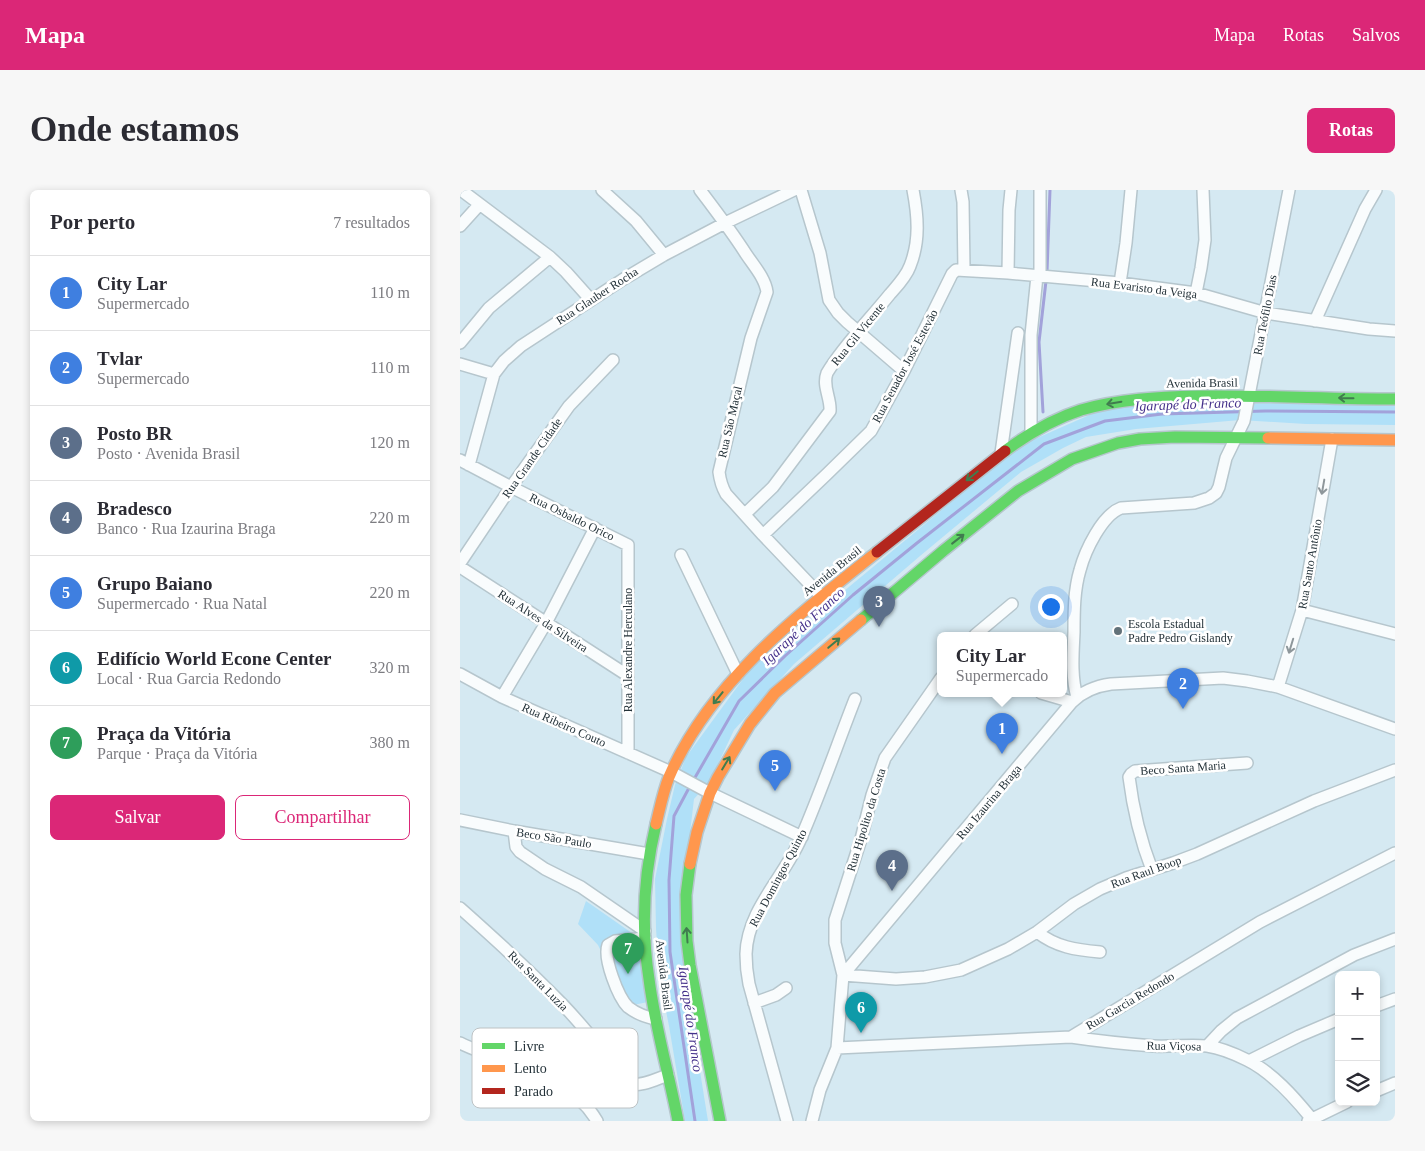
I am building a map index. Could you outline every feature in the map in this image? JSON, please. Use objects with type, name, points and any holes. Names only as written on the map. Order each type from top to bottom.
[{"type":"highway","name":"Avenida Brasil","points":[[678,1121],[650,985],[645,934],[649,854],[662,798],[676,775],[694,730],[714,702],[738,674],[786,627],[1001,453],[1031,432],[1057,419],[1082,410],[1109,404],[1160,397],[1395,399]]},
{"type":"highway","points":[[720,1121],[691,973],[687,941],[686,895],[690,860],[710,793],[750,724],[775,693],[943,551],[1025,487],[1072,459],[1118,443],[1140,439],[1236,437],[1395,440]]},
{"type":"street","points":[[461,190],[550,257],[591,300]]},
{"type":"street","points":[[602,190],[636,221],[664,255]]},
{"type":"street","name":"Rua São Maçal","points":[[700,190],[725,223],[766,287],[751,338],[719,472],[723,488],[744,514],[822,597]]},
{"type":"street","name":"Rua Glauber Rocha","points":[[465,462],[494,374],[504,361],[520,346],[664,255],[794,190]]},
{"type":"street","points":[[801,190],[820,253],[829,300],[838,313],[858,332],[904,371]]},
{"type":"street","name":"Rua Gil Vicente","points":[[744,514],[773,487],[830,411],[825,379],[827,373],[909,268],[915,251],[918,230],[913,190]]},
{"type":"street","points":[[961,190],[963,202],[964,270]]},
{"type":"street","points":[[1008,273],[1011,190]]},
{"type":"street","points":[[1031,432],[1031,335],[1039,277],[1040,190]]},
{"type":"street","points":[[1120,283],[1131,190]]},
{"type":"street","points":[[1196,293],[1205,240],[1203,190]]},
{"type":"street","name":"Rua Teófilo Dias","points":[[1074,700],[1074,607],[1080,570],[1092,541],[1104,521],[1115,510],[1128,506],[1194,503],[1210,498],[1219,487],[1226,458],[1244,421],[1289,190]]},
{"type":"street","points":[[1315,321],[1365,209],[1376,190]]},
{"type":"street","points":[[460,226],[480,205]]},
{"type":"street","points":[[460,343],[490,308],[550,257]]},
{"type":"street","name":"Rua Evaristo da Veiga","points":[[952,274],[956,270],[964,270],[1120,283],[1196,293],[1266,313],[1370,329],[1395,330]]},
{"type":"street","name":"Rua Senador José Estevão","points":[[763,534],[871,431],[904,371],[952,274]]},
{"type":"street","points":[[1001,453],[1018,333]]},
{"type":"street","name":"Rua Grande Cidade","points":[[460,563],[511,487],[570,406],[613,360]]},
{"type":"street","points":[[460,364],[494,374]]},
{"type":"street","name":"Rua Santo Antônio","points":[[1278,687],[1302,610],[1332,439]]},
{"type":"street","name":"Rua Osbaldo Orico","points":[[465,462],[511,487],[625,543],[628,545],[628,548]]},
{"type":"street","points":[[502,697],[546,623],[595,528]]},
{"type":"street","name":"Rua Alexandre Herculano","points":[[628,548],[628,753]]},
{"type":"street","points":[[681,554],[738,674]]},
{"type":"street","name":"Rua Alves da Silveira","points":[[460,567],[627,675]]},
{"type":"street","points":[[979,632],[1012,604]]},
{"type":"street","points":[[1302,610],[1395,634]]},
{"type":"street","name":"Rua Ribeiro Couto","points":[[460,674],[502,697],[676,775],[802,837]]},
{"type":"street","name":"Rua Izaurina Braga","points":[[844,975],[1074,700],[1093,688],[1111,684],[1223,678],[1278,687],[1395,729]]},
{"type":"street","name":"Rua Hipolito da Costa","points":[[844,975],[834,943],[835,920],[861,839],[872,795],[885,758],[937,684]]},
{"type":"street","points":[[1060,697],[1074,700]]},
{"type":"street","name":"Rua Domingos Quinto","points":[[787,1121],[754,1003],[746,968],[746,952],[749,936],[760,907],[802,837],[855,699]]},
{"type":"street","name":"Beco Santa Maria","points":[[1152,870],[1140,836],[1132,804],[1129,777],[1131,774],[1135,771],[1247,763]]},
{"type":"street","name":"Rua Raul Boop","points":[[844,975],[896,979],[961,970],[1008,949],[1037,932],[1074,904],[1100,889],[1126,878],[1197,854],[1314,801],[1395,770]]},
{"type":"street","name":"Beco São Paulo","points":[[460,820],[649,854]]},
{"type":"street","points":[[514,831],[516,847],[520,852],[545,869],[581,887],[645,934]]},
{"type":"street","name":"Rua Garcia Redondo","points":[[837,1048],[1071,1037],[1260,922],[1395,853]]},
{"type":"street","name":"Rua Santa Luzia","points":[[460,908],[488,932],[583,1028]]},
{"type":"street","points":[[1037,932],[1062,946],[1082,951],[1100,952]]},
{"type":"street","points":[[645,934],[615,941],[608,945],[606,949],[610,969],[626,1005],[641,1016],[656,1019]]},
{"type":"street","points":[[1207,1046],[1237,1018],[1354,955],[1395,939]]},
{"type":"street","points":[[812,1121],[820,1090],[837,1048],[844,975]]},
{"type":"street","points":[[754,1003],[776,995],[786,988]]},
{"type":"street","points":[[1380,1005],[1395,1000]]},
{"type":"street","points":[[1249,1061],[1335,1021]]},
{"type":"street","name":"Rua Viçosa","points":[[1071,1037],[1155,1046],[1207,1046],[1228,1052],[1249,1061],[1269,1075],[1291,1094],[1310,1120]]},
{"type":"street","points":[[460,1043],[472,1049]]},
{"type":"street","name":"Rua Santa Luzia","points":[[638,1085],[668,1075]]},
{"type":"street","points":[[1380,1089],[1395,1083]]},
{"type":"street","points":[[1310,1120],[1339,1106]]},
{"type":"street","points":[[588,1108],[597,1121]]},
{"type":"shaded area","points":[[1395,402],[1395,425],[1306,424],[1240,420],[1136,429],[1086,437],[1021,472],[794,664],[734,730],[710,781],[694,799],[690,833],[694,1034],[708,1121],[685,1121],[659,976],[655,879],[675,785],[686,757],[751,668],[1019,446],[1112,405]]},
{"type":"shaded area","points":[[586,901],[639,938],[648,1002],[628,1006],[598,945],[578,924]]},
{"type":"waterway","points":[[1047,272],[1050,190]]},
{"type":"waterway","points":[[1043,412],[1039,342],[1046,281]]},
{"type":"waterway","name":"Igarapé do Franco","points":[[693,781],[739,701],[785,656],[853,595],[1044,444],[1105,421],[1162,414],[1265,411],[1395,412]]},
{"type":"waterway","name":"Igarapé do Franco","points":[[690,786],[674,816],[669,880],[670,952],[695,1121]]},
{"type":"traffic: fast","points":[[1005,451],[1051,422],[1081,410],[1124,401],[1198,396],[1395,399]]},
{"type":"traffic: fast","points":[[861,620],[1018,491],[1072,459],[1118,443],[1140,439],[1175,437],[1268,438]]},
{"type":"traffic: fast","points":[[656,824],[646,882],[645,940],[655,1015],[678,1121]]},
{"type":"traffic: fast","points":[[690,864],[686,895],[687,941],[720,1121]]},
{"type":"traffic: slow","points":[[1268,438],[1395,440]]},
{"type":"traffic: slow","points":[[656,824],[669,777],[686,743],[732,681],[787,626],[877,552]]},
{"type":"traffic: slow","points":[[690,864],[697,832],[710,793],[750,724],[775,693],[861,620]]},
{"type":"traffic: jam","points":[[877,552],[1005,451]]},
{"type":"place","name":"Posto BR","points":[[879,627]]},
{"type":"place","name":"Escola Estadual Padre Pedro Gislandy","points":[[1118,631]]},
{"type":"place","name":"Tvlar","points":[[1183,709]]},
{"type":"place","name":"City Lar","points":[[1002,754]]},
{"type":"place","name":"Grupo Baiano","points":[[775,791]]},
{"type":"place","name":"Bradesco","points":[[892,891]]},
{"type":"place","name":"Praça da Vitória","points":[[628,974]]},
{"type":"place","name":"Edifício World Econe Center","points":[[861,1033]]}]
